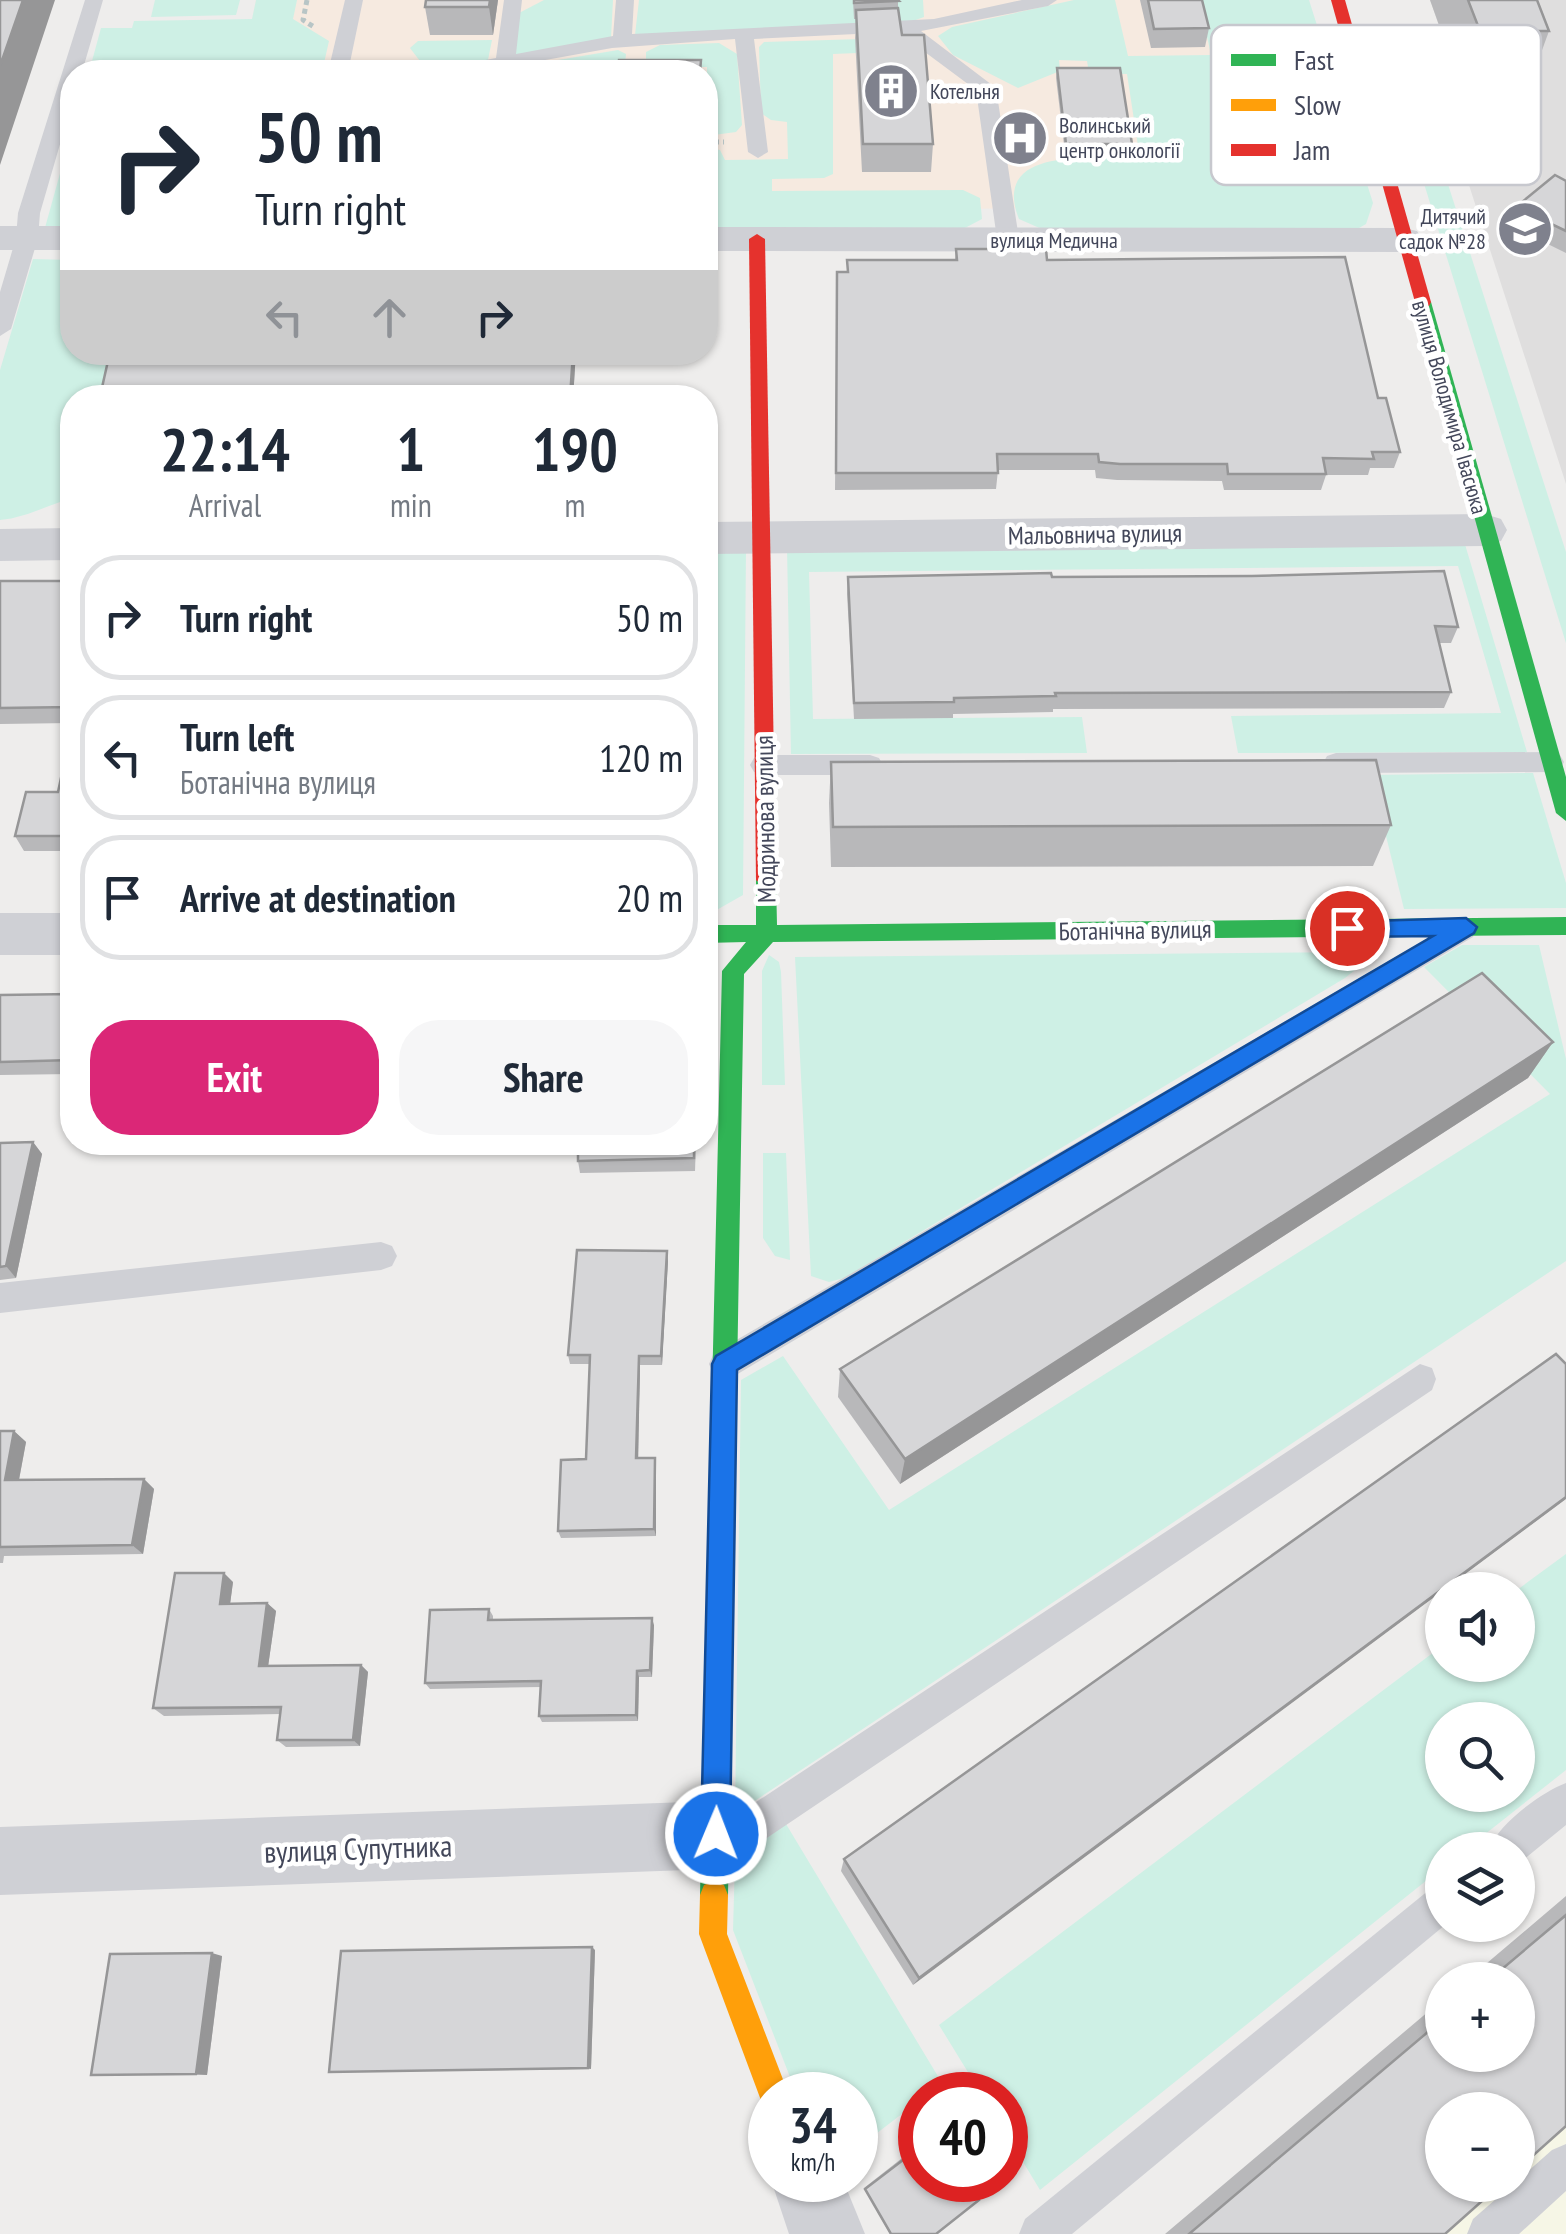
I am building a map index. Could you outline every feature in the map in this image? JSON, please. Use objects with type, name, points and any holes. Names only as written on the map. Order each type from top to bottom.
[{"type":"street","name":"вулиця Володимира Івасюка","points":[[1338,0],[1346,25]]},
{"type":"street","name":"вулиця Володимира Івасюка","points":[[1390,185],[1566,813]]},
{"type":"street","points":[[14,238],[60,238]]},
{"type":"street","name":"вулиця Медична","points":[[718,239],[1403,240]]},
{"type":"street","name":"Модринова вулиця","points":[[757,239],[767,934],[733,972],[713,1934],[765,2072]]},
{"type":"street","name":"Мальовнича вулиця","points":[[718,538],[1485,530]]},
{"type":"street","points":[[0,545],[60,544]]},
{"type":"street","name":"Ботанічна вулиця","points":[[718,934],[1566,926]]},
{"type":"street","points":[[0,934],[60,934]]},
{"type":"street","name":"вулиця Супутника","points":[[0,1861],[716,1834]]},
{"type":"street","points":[[815,2202],[827,2234]]},
{"type":"lane","points":[[76,60],[94,0]]},
{"type":"lane","points":[[341,60],[354,0]]},
{"type":"lane","points":[[504,60],[513,0]]},
{"type":"lane","points":[[622,41],[625,0]]},
{"type":"lane","points":[[515,60],[622,41],[934,25],[1048,0]]},
{"type":"lane","points":[[904,28],[986,88],[1008,240]]},
{"type":"lane","points":[[744,34],[758,152]]},
{"type":"lane","points":[[0,328],[14,238],[30,214],[60,114]]},
{"type":"lane","points":[[1315,763],[1551,762]]},
{"type":"lane","points":[[763,765],[901,765]]},
{"type":"lane","points":[[725,1364],[1466,927]]},
{"type":"lane","points":[[0,1298],[381,1256]]},
{"type":"lane","points":[[716,1834],[748,1829],[1420,1379]]},
{"type":"lane","points":[[1529,1832],[1566,1802]]},
{"type":"lane","points":[[1040,2234],[1425,1917]]},
{"type":"lane","points":[[1488,2234],[1566,2164]]},
{"type":"shaded area","points":[[155,0],[240,0],[236,15],[151,17]]},
{"type":"shaded area","name":"Волинський центр онкології","points":[[256,0],[1292,0],[1300,25],[1211,25],[1211,185],[1348,185],[1354,204],[718,212],[718,60],[244,60]]},
{"type":"shaded area","points":[[256,0],[297,0],[293,19],[329,41],[325,60],[92,60],[101,28],[132,28],[134,21],[252,19]]},
{"type":"shaded area","points":[[544,0],[613,0],[611,38],[513,55],[519,13]]},
{"type":"shaded area","points":[[639,0],[923,0],[924,17],[910,22],[635,35]]},
{"type":"shaded area","points":[[1074,0],[1115,0],[1128,56],[1211,55],[1211,185],[1367,185],[1373,203],[1366,224],[1359,228],[1044,230],[1019,219],[1014,195],[1019,178],[1033,167],[1076,158],[1140,159],[1127,74],[1089,73],[1087,61],[1059,60],[1060,71],[1018,88],[953,55],[938,36],[952,27]]},
{"type":"shaded area","points":[[1199,0],[1309,0],[1317,25],[1211,25],[1211,55]]},
{"type":"shaded area","name":"Дитячий садок №28","points":[[1430,0],[1566,0],[1566,484],[1469,185],[1541,185],[1541,25],[1439,25]]},
{"type":"shaded area","points":[[861,39],[882,52],[833,54],[833,174],[824,178],[772,179],[772,191],[963,190],[980,198],[982,219],[963,229],[718,231],[718,150],[725,160],[788,159],[787,122],[771,120],[761,113],[759,47],[764,42]]},
{"type":"shaded area","points":[[492,40],[488,60],[419,60],[410,48],[418,41]]},
{"type":"shaded area","points":[[719,43],[737,54],[742,125],[736,132],[718,134],[718,60],[646,60],[646,52],[660,45]]},
{"type":"shaded area","points":[[618,50],[626,54],[625,60],[558,60]]},
{"type":"shaded area","points":[[60,173],[60,234],[43,235]]},
{"type":"shaded area","points":[[1424,185],[1448,185],[1566,552],[1566,643]]},
{"type":"shaded area","points":[[33,259],[60,260],[60,365],[112,365],[107,385],[60,385],[60,502],[0,520],[0,370]]},
{"type":"shaded area","points":[[1464,541],[1527,752],[1238,753],[1231,716],[1501,713],[1458,566],[809,572],[813,719],[1082,717],[1087,753],[791,754],[787,548]]},
{"type":"shaded area","points":[[746,548],[743,895],[718,909],[718,549]]},
{"type":"shaded area","points":[[1533,773],[1566,883],[1566,908],[1404,909],[1371,775]]},
{"type":"shaded area","points":[[1462,945],[1539,945],[1566,1059],[1566,1261],[735,1814],[741,1380],[783,1356],[889,1510],[1550,1094],[1424,967]]},
{"type":"shaded area","points":[[1361,952],[1360,966],[1345,978],[844,1278],[829,1282],[811,1276],[795,957]]},
{"type":"shaded area","points":[[769,955],[779,962],[781,972],[785,1085],[762,1085],[762,971]]},
{"type":"shaded area","points":[[763,1153],[786,1153],[790,1260],[775,1256],[763,1238]]},
{"type":"shaded area","points":[[1566,1554],[1566,1770],[1535,1795],[1535,1702],[1425,1702],[1425,1812],[1513,1812],[1488,1832],[1425,1832],[1425,1882],[1040,2190],[1028,2170],[1028,2072],[968,2072],[939,2025],[1425,1659],[1425,1682],[1535,1682],[1535,1577]]},
{"type":"shaded area","points":[[786,1824],[935,2072],[898,2072],[898,2117],[878,2132],[878,2072],[788,2072],[733,1930],[735,1861]]},
{"type":"shaded area","points":[[1566,2118],[1566,2234],[1435,2234],[1471,2202],[1535,2202],[1535,2146]]},
{"type":"building","points":[[0,0],[23,0],[0,66]]},
{"type":"building","points":[[426,0],[490,0],[489,7],[425,7]]},
{"type":"building","points":[[898,0],[899,1],[854,3]]},
{"type":"building","points":[[1148,0],[1202,0],[1209,28],[1154,29]]},
{"type":"building","points":[[1468,0],[1537,0],[1549,31],[1541,31],[1541,25],[1478,25]]},
{"type":"building","name":"Котельня","points":[[898,8],[902,35],[924,35],[933,144],[863,144],[856,10]]},
{"type":"building","points":[[1057,68],[1120,68],[1132,144],[1066,144]]},
{"type":"building","points":[[1555,175],[1566,181],[1566,231],[1516,207]]},
{"type":"building","points":[[956,249],[1046,249],[1047,260],[1345,257],[1378,398],[1386,398],[1400,452],[1372,452],[1374,459],[1323,458],[1326,474],[1228,474],[1227,464],[1120,464],[1099,462],[1098,454],[997,454],[998,473],[836,473],[837,272],[848,272],[847,260],[957,260]]},
{"type":"building","points":[[107,365],[572,365],[571,385],[103,385]]},
{"type":"building","points":[[1444,571],[1458,627],[1435,626],[1451,692],[1055,693],[1056,696],[954,698],[954,702],[854,703],[848,577],[1051,573],[1052,577],[1252,576]]},
{"type":"building","points":[[0,581],[60,581],[60,707],[0,708]]},
{"type":"building","points":[[1376,760],[1391,825],[833,827],[831,762]]},
{"type":"building","points":[[60,783],[60,836],[15,836],[26,792],[58,792]]},
{"type":"building","points":[[1482,973],[1553,1042],[905,1459],[840,1369]]},
{"type":"building","points":[[60,994],[60,1060],[0,1062],[0,995]]},
{"type":"building","points":[[33,1142],[6,1266],[0,1267],[0,1143]]},
{"type":"building","points":[[578,1155],[694,1155],[694,1158],[578,1161]]},
{"type":"building","points":[[577,1250],[667,1251],[661,1356],[639,1356],[636,1458],[655,1458],[654,1529],[558,1531],[561,1460],[586,1459],[590,1355],[568,1355]]},
{"type":"building","points":[[1556,1354],[1566,1364],[1566,1497],[1465,1572],[1425,1572],[1425,1602],[919,1978],[844,1859]]},
{"type":"building","points":[[0,1431],[14,1431],[5,1480],[144,1479],[132,1545],[0,1547]]},
{"type":"building","points":[[175,1573],[224,1573],[220,1604],[267,1603],[259,1666],[361,1665],[353,1740],[277,1740],[281,1707],[153,1708]]},
{"type":"building","points":[[489,1609],[488,1620],[652,1618],[650,1670],[637,1671],[636,1715],[539,1716],[541,1681],[425,1683],[430,1610]]},
{"type":"building","points":[[1566,1915],[1566,2126],[1535,2154],[1535,2092],[1425,2092],[1425,2202],[1481,2202],[1445,2234],[1189,2234],[1425,2034],[1425,2072],[1535,2072],[1535,1962],[1510,1962]]},
{"type":"building","points":[[592,1947],[588,2068],[329,2072],[341,1951]]},
{"type":"building","points":[[212,1953],[196,2074],[91,2075],[110,1954]]},
{"type":"building","points":[[898,2164],[898,2202],[976,2202],[936,2234],[891,2234],[873,2202],[878,2202],[878,2179]]},
{"type":"traffic: fast","points":[[1423,302],[1566,813]]},
{"type":"traffic: fast","points":[[714,1895],[733,971],[767,934],[766,880]]},
{"type":"traffic: fast","points":[[718,934],[1566,926]]},
{"type":"traffic: slow","points":[[714,1895],[713,1934],[765,2072]]},
{"type":"traffic: jam","points":[[1338,0],[1345,25]]},
{"type":"traffic: jam","points":[[1390,185],[1423,302]]},
{"type":"traffic: jam","points":[[757,239],[766,880]]},
{"type":"place","name":"Котельня","points":[[891,91]]},
{"type":"place","name":"Волинський центр онкології","points":[[1020,138]]},
{"type":"place","name":"Дитячий садок №28","points":[[1525,229]]},
{"type":"route","points":[[716,1834],[725,1364],[1466,927],[1347,928]]}]
